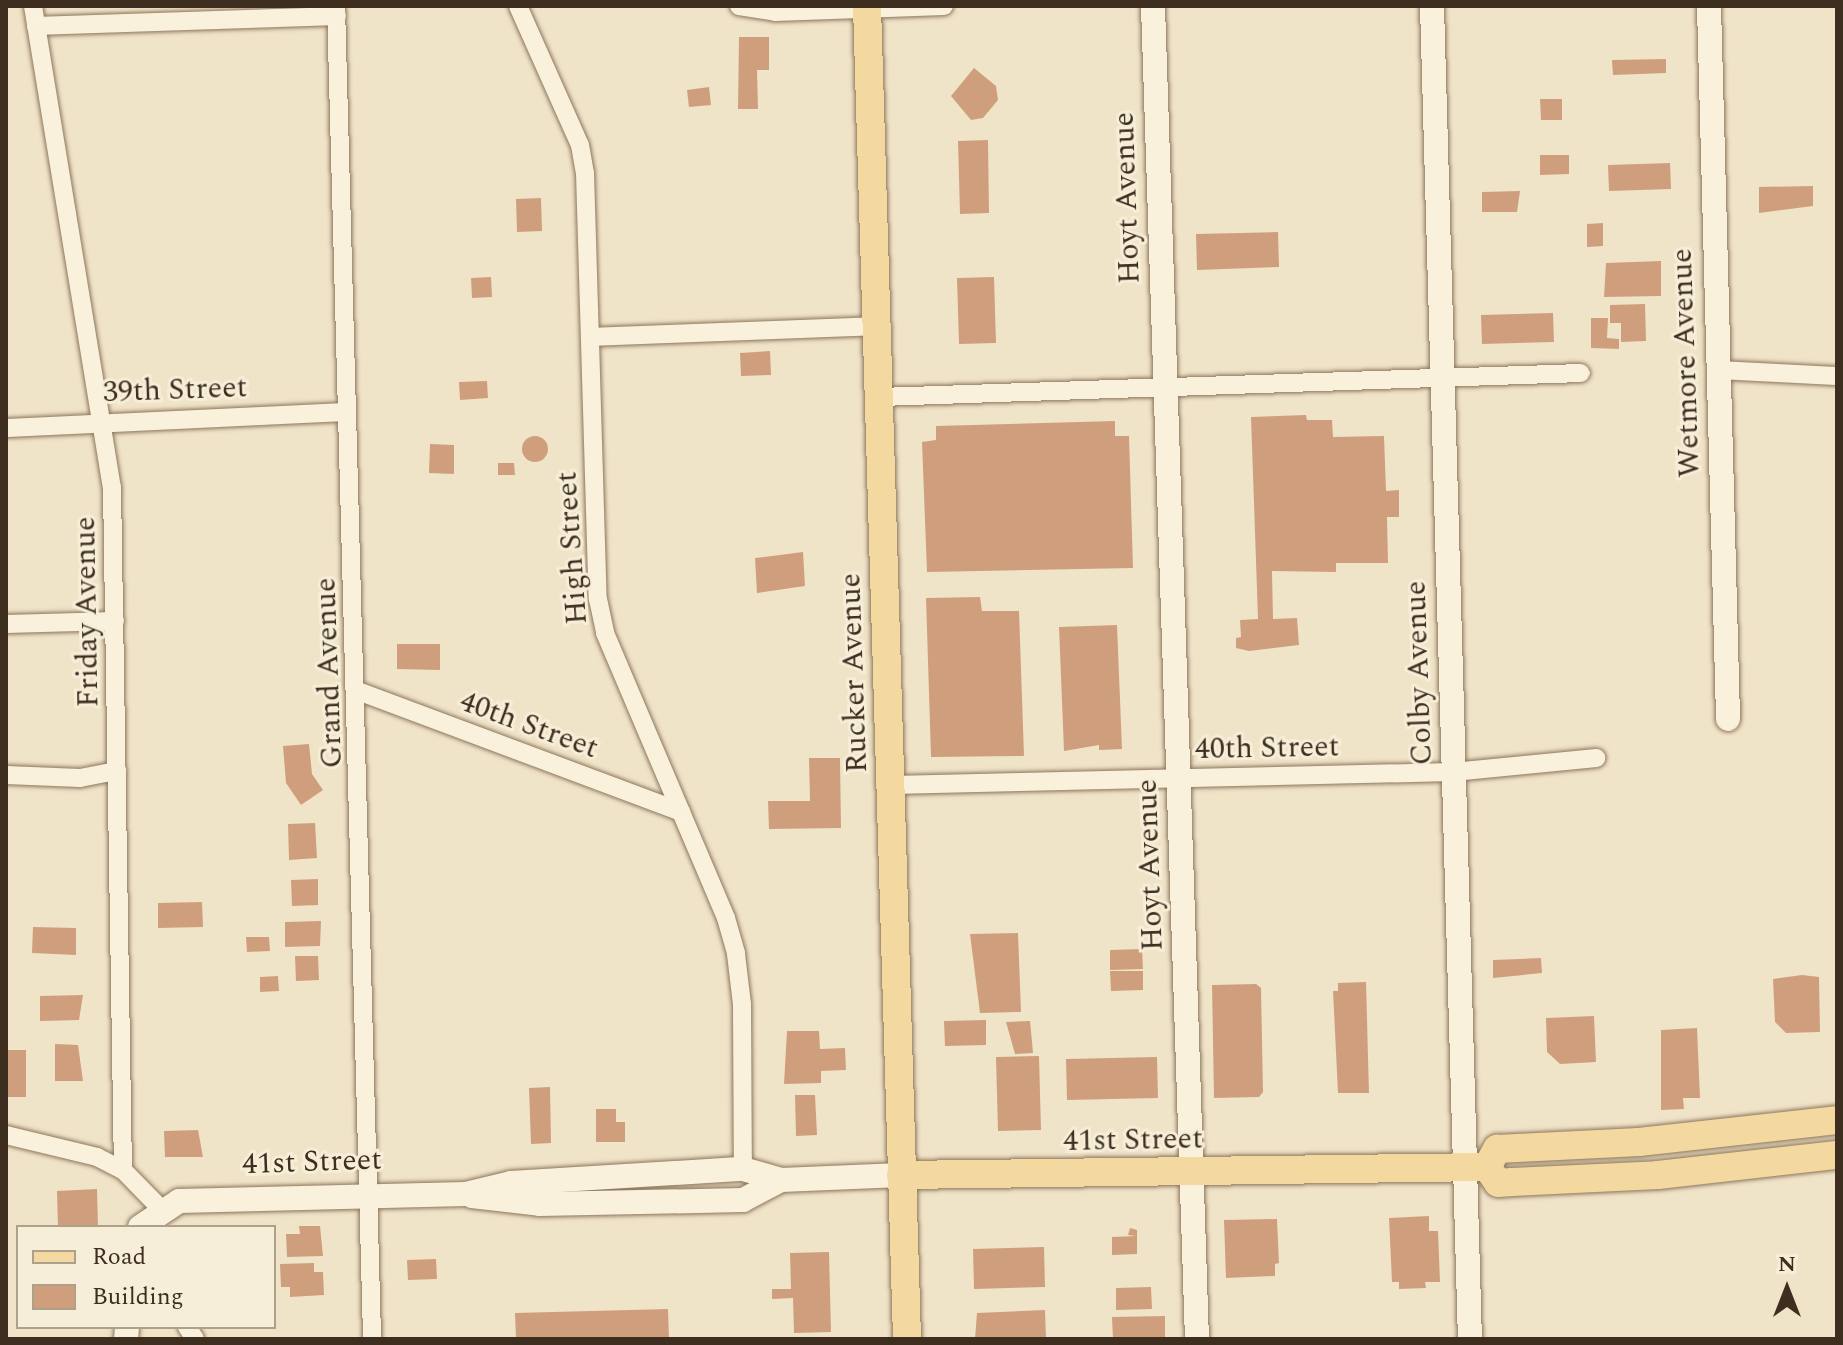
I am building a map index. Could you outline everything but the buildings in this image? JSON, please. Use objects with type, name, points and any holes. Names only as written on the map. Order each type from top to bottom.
[{"type":"main road","name":"Hoyt Avenue","points":[[1153,6],[1197,1339]]},
{"type":"main road","name":"Colby Avenue","points":[[1432,6],[1453,772],[1476,1167],[1470,1339]]},
{"type":"main road","name":"Wetmore Avenue","points":[[1709,6],[1728,719]]},
{"type":"main road","name":"Rucker Avenue","points":[[867,7],[907,1339]]},
{"type":"main road","points":[[1476,1167],[1497,1149],[1639,1142],[1837,1120]]},
{"type":"main road","name":"41st Street","points":[[466,1194],[511,1183],[743,1169],[781,1180],[901,1175],[1476,1167],[1498,1183],[1658,1175],[1837,1155]]},
{"type":"main road","points":[[626,1177],[627,1202]]},
{"type":"main road","name":"41st Street","points":[[161,1209],[179,1201],[371,1194],[466,1194],[508,1203],[743,1200],[781,1180]]},
{"type":"main road","points":[[142,1225],[161,1209]]},
{"type":"street","name":"Friday Avenue","points":[[33,6],[103,420],[114,517],[123,1170]]},
{"type":"street","name":"High Street","points":[[518,6],[580,145],[591,337],[598,599],[605,633],[681,812],[736,954],[742,1004],[743,1169]]},
{"type":"street","points":[[739,6],[775,12],[944,6]]},
{"type":"street","points":[[36,26],[336,11]]},
{"type":"street","name":"Grand Avenue","points":[[336,11],[358,691],[372,1339]]},
{"type":"street","points":[[591,337],[878,326]]},
{"type":"street","points":[[1718,370],[1837,376]]},
{"type":"street","points":[[880,397],[1581,373]]},
{"type":"street","name":"39th Street","points":[[6,428],[103,420],[347,412]]},
{"type":"street","points":[[6,624],[115,621]]},
{"type":"street","name":"40th Street","points":[[358,691],[681,812]]},
{"type":"street","name":"40th Street","points":[[892,785],[1453,772],[1596,758]]},
{"type":"street","points":[[6,775],[80,778],[117,771]]},
{"type":"street","points":[[6,1135],[97,1157],[123,1170],[161,1209]]}]
